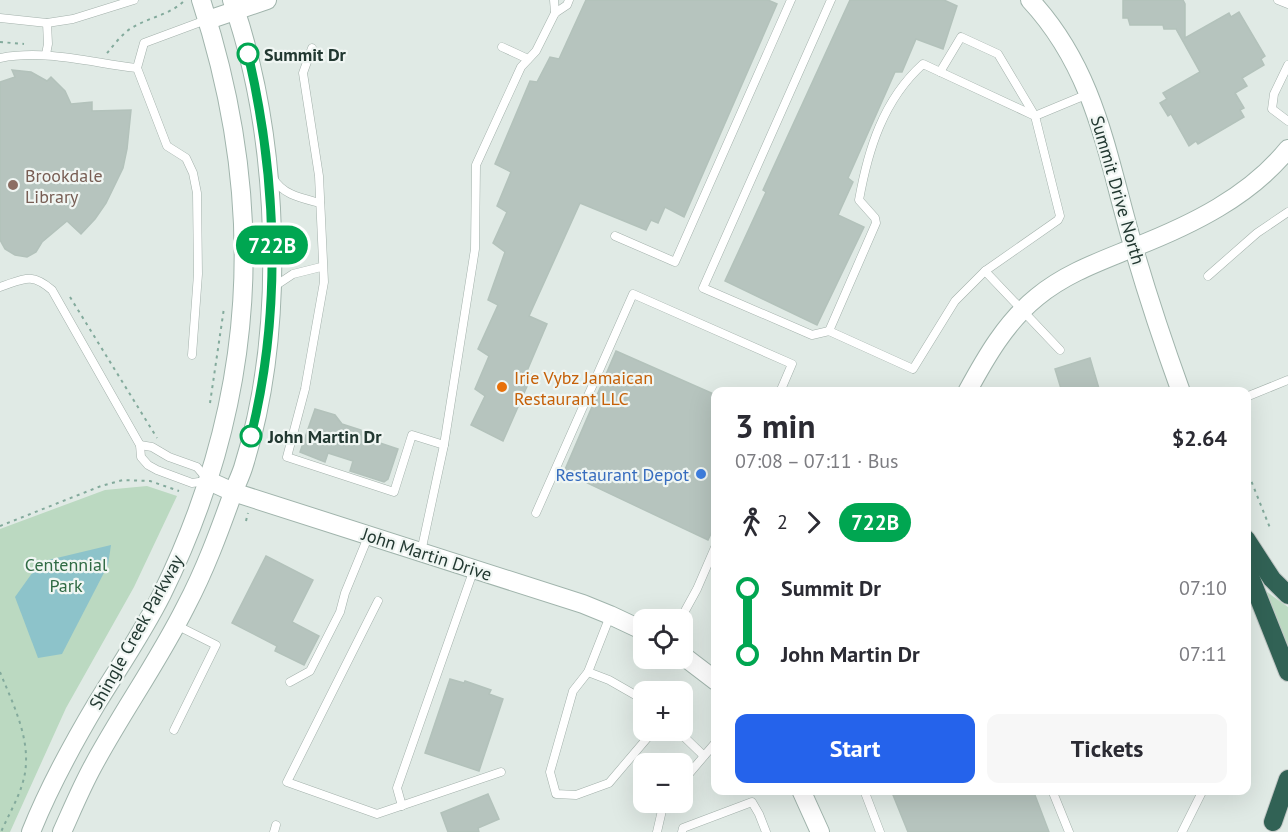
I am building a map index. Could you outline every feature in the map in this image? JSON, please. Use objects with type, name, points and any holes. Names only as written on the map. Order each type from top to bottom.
[{"type":"highway","points":[[1251,547],[1272,579],[1288,595]]},
{"type":"highway","points":[[1251,579],[1288,672]]},
{"type":"highway","points":[[1270,827],[1288,779]]},
{"type":"highway","points":[[1270,827],[1288,795]]},
{"type":"street","name":"Shingle Creek Parkway","points":[[31,832],[66,757],[161,595],[186,541],[209,481],[226,417],[237,357],[243,294],[244,231],[241,171],[225,79],[201,0]]},
{"type":"street","points":[[208,20],[234,5],[267,0]]},
{"type":"street","name":"Summit Drive North","points":[[1030,0],[1066,48],[1090,94],[1112,162],[1134,248],[1179,387]]},
{"type":"street","name":"Shingle Creek Parkway","points":[[62,832],[93,766],[176,625],[214,545],[243,469],[257,412],[267,347],[272,231],[268,170],[254,82],[234,5]]},
{"type":"street","points":[[970,387],[992,347],[1021,311],[1038,296],[1067,277],[1095,263],[1201,218],[1247,189],[1286,156]]},
{"type":"street","name":"John Martin Drive","points":[[209,481],[233,492],[610,615],[633,626]]},
{"type":"street","points":[[693,663],[711,677]]},
{"type":"street","points":[[803,795],[820,832]]},
{"type":"lane","points":[[0,18],[47,23],[73,19],[134,0]]},
{"type":"lane","points":[[554,0],[555,13]]},
{"type":"lane","points":[[420,553],[444,445],[475,249],[476,165],[521,67],[536,51],[555,13],[567,5],[569,0]]},
{"type":"lane","points":[[615,236],[675,262],[791,0]]},
{"type":"lane","points":[[831,0],[704,288],[812,335],[830,332],[914,369],[955,301],[985,271],[1058,220],[1060,216],[1035,116],[996,52],[960,37],[940,72]]},
{"type":"lane","points":[[1278,0],[1288,4]]},
{"type":"lane","points":[[192,355],[198,274],[197,193],[193,173],[186,158],[167,146],[137,69],[144,43],[208,20]]},
{"type":"lane","points":[[46,54],[47,23]]},
{"type":"lane","points":[[502,47],[528,59]]},
{"type":"lane","points":[[312,48],[303,73],[319,176],[321,267],[324,282],[305,389],[287,457],[394,492],[412,435],[444,445]]},
{"type":"lane","points":[[0,58],[46,54],[137,69]]},
{"type":"lane","points":[[830,332],[876,223],[875,218],[859,200],[865,165],[876,130],[902,85],[921,65],[924,64],[1035,116],[1090,94]]},
{"type":"lane","points":[[1288,65],[1274,94],[1272,109],[1288,121]]},
{"type":"lane","points":[[268,170],[278,187],[291,195],[320,202]]},
{"type":"lane","points":[[1208,276],[1249,239],[1288,212]]},
{"type":"lane","points":[[271,289],[293,274],[321,267]]},
{"type":"lane","points":[[985,271],[1060,350]]},
{"type":"lane","points":[[0,287],[25,278],[41,280],[52,290],[140,445],[141,457],[148,465],[192,483],[209,481]]},
{"type":"lane","points":[[536,513],[633,294],[792,364],[782,387]]},
{"type":"lane","points":[[1251,395],[1288,380]]},
{"type":"lane","points":[[140,445],[152,447],[169,457],[197,467],[209,481]]},
{"type":"lane","points":[[290,682],[310,671],[340,612],[345,593],[368,536]]},
{"type":"lane","points":[[686,609],[711,556]]},
{"type":"lane","points":[[402,806],[397,788],[474,569]]},
{"type":"lane","points":[[378,601],[287,782],[377,814],[501,772]]},
{"type":"lane","points":[[610,615],[588,672],[573,691],[550,772],[556,794],[576,795],[609,783],[645,741]]},
{"type":"lane","points":[[174,730],[216,645],[176,625]]},
{"type":"lane","points":[[588,672],[609,680],[633,694]]},
{"type":"lane","points":[[688,741],[704,756]]},
{"type":"lane","points":[[693,769],[711,748]]},
{"type":"lane","points":[[866,795],[880,832]]},
{"type":"lane","points":[[1054,795],[1069,832]]},
{"type":"lane","points":[[1182,832],[1200,795]]},
{"type":"lane","points":[[682,832],[683,828],[752,802],[766,832]]},
{"type":"lane","points":[[657,832],[661,813]]},
{"type":"path","points":[[101,53],[107,53],[129,30],[176,9],[185,0]]},
{"type":"path","points":[[0,42],[48,44]]},
{"type":"path","points":[[70,297],[157,439]]},
{"type":"path","points":[[209,408],[224,308]]},
{"type":"path","points":[[0,526],[101,486],[123,480],[150,482],[180,491]]},
{"type":"path","points":[[1251,480],[1270,528]]},
{"type":"path","points":[[0,672],[18,718],[26,754],[22,786],[1,832]]},
{"type":"green space","name":"Centennial Park","points":[[147,486],[177,496],[134,587],[66,708],[10,832],[0,832],[0,529],[105,490]]},
{"type":"green space","points":[[1267,592],[1288,607],[1288,658],[1265,594]]},
{"type":"water","points":[[111,545],[108,565],[62,654],[38,658],[15,597],[40,562]]},
{"type":"building","points":[[586,0],[768,0],[777,4],[684,217],[665,207],[658,223],[651,220],[646,230],[580,203],[529,316],[547,324],[527,371],[532,375],[503,441],[471,425],[485,396],[475,389],[489,356],[478,349],[498,305],[488,300],[505,252],[493,243],[507,212],[497,206],[511,172],[495,164],[530,81],[537,82],[550,57],[559,59]]},
{"type":"building","points":[[850,0],[944,0],[957,6],[943,49],[916,39],[902,72],[895,72],[848,178],[853,182],[838,215],[864,227],[817,325],[725,281],[766,192],[763,190]]},
{"type":"building","points":[[1123,0],[1183,0],[1185,38],[1229,13],[1231,17],[1239,12],[1265,56],[1261,59],[1264,65],[1242,78],[1247,86],[1235,93],[1244,108],[1240,110],[1244,117],[1198,144],[1196,141],[1189,146],[1171,114],[1168,116],[1160,103],[1167,99],[1163,93],[1200,72],[1176,29],[1164,29],[1163,25],[1130,25],[1128,18],[1123,18]]},
{"type":"building","points":[[12,70],[31,72],[47,81],[51,77],[65,91],[71,104],[92,102],[92,111],[131,110],[123,168],[106,203],[95,219],[81,234],[67,221],[42,242],[36,252],[27,257],[15,255],[5,249],[0,240],[0,82],[15,77]]},
{"type":"building","points":[[616,351],[711,393],[711,534],[708,540],[564,472]]},
{"type":"building","points":[[1090,358],[1099,387],[1060,387],[1055,369]]},
{"type":"building","points":[[315,409],[335,415],[342,424],[361,430],[362,437],[398,449],[388,479],[384,482],[350,471],[353,461],[328,453],[325,462],[300,452]]},
{"type":"building","points":[[266,556],[313,580],[292,622],[319,636],[304,665],[275,651],[277,646],[232,623]]},
{"type":"building","points":[[450,679],[464,683],[465,681],[491,690],[489,694],[503,699],[479,771],[425,753]]},
{"type":"building","points":[[488,794],[499,819],[478,828],[479,832],[448,832],[441,813]]},
{"type":"building","points":[[893,795],[1035,795],[1049,832],[908,832]]},
{"type":"bus line","name":"722B","points":[[248,54],[265,147],[272,231],[267,347],[251,436]]},
{"type":"place","name":"Summit Dr","points":[[248,54]]},
{"type":"place","name":"Brookdale Library","points":[[13,185]]},
{"type":"place","name":"Irie Vybz Jamaican Restaurant LLC","points":[[502,387]]},
{"type":"place","name":"John Martin Dr","points":[[251,436]]},
{"type":"place","name":"Restaurant Depot","points":[[701,474]]}]
